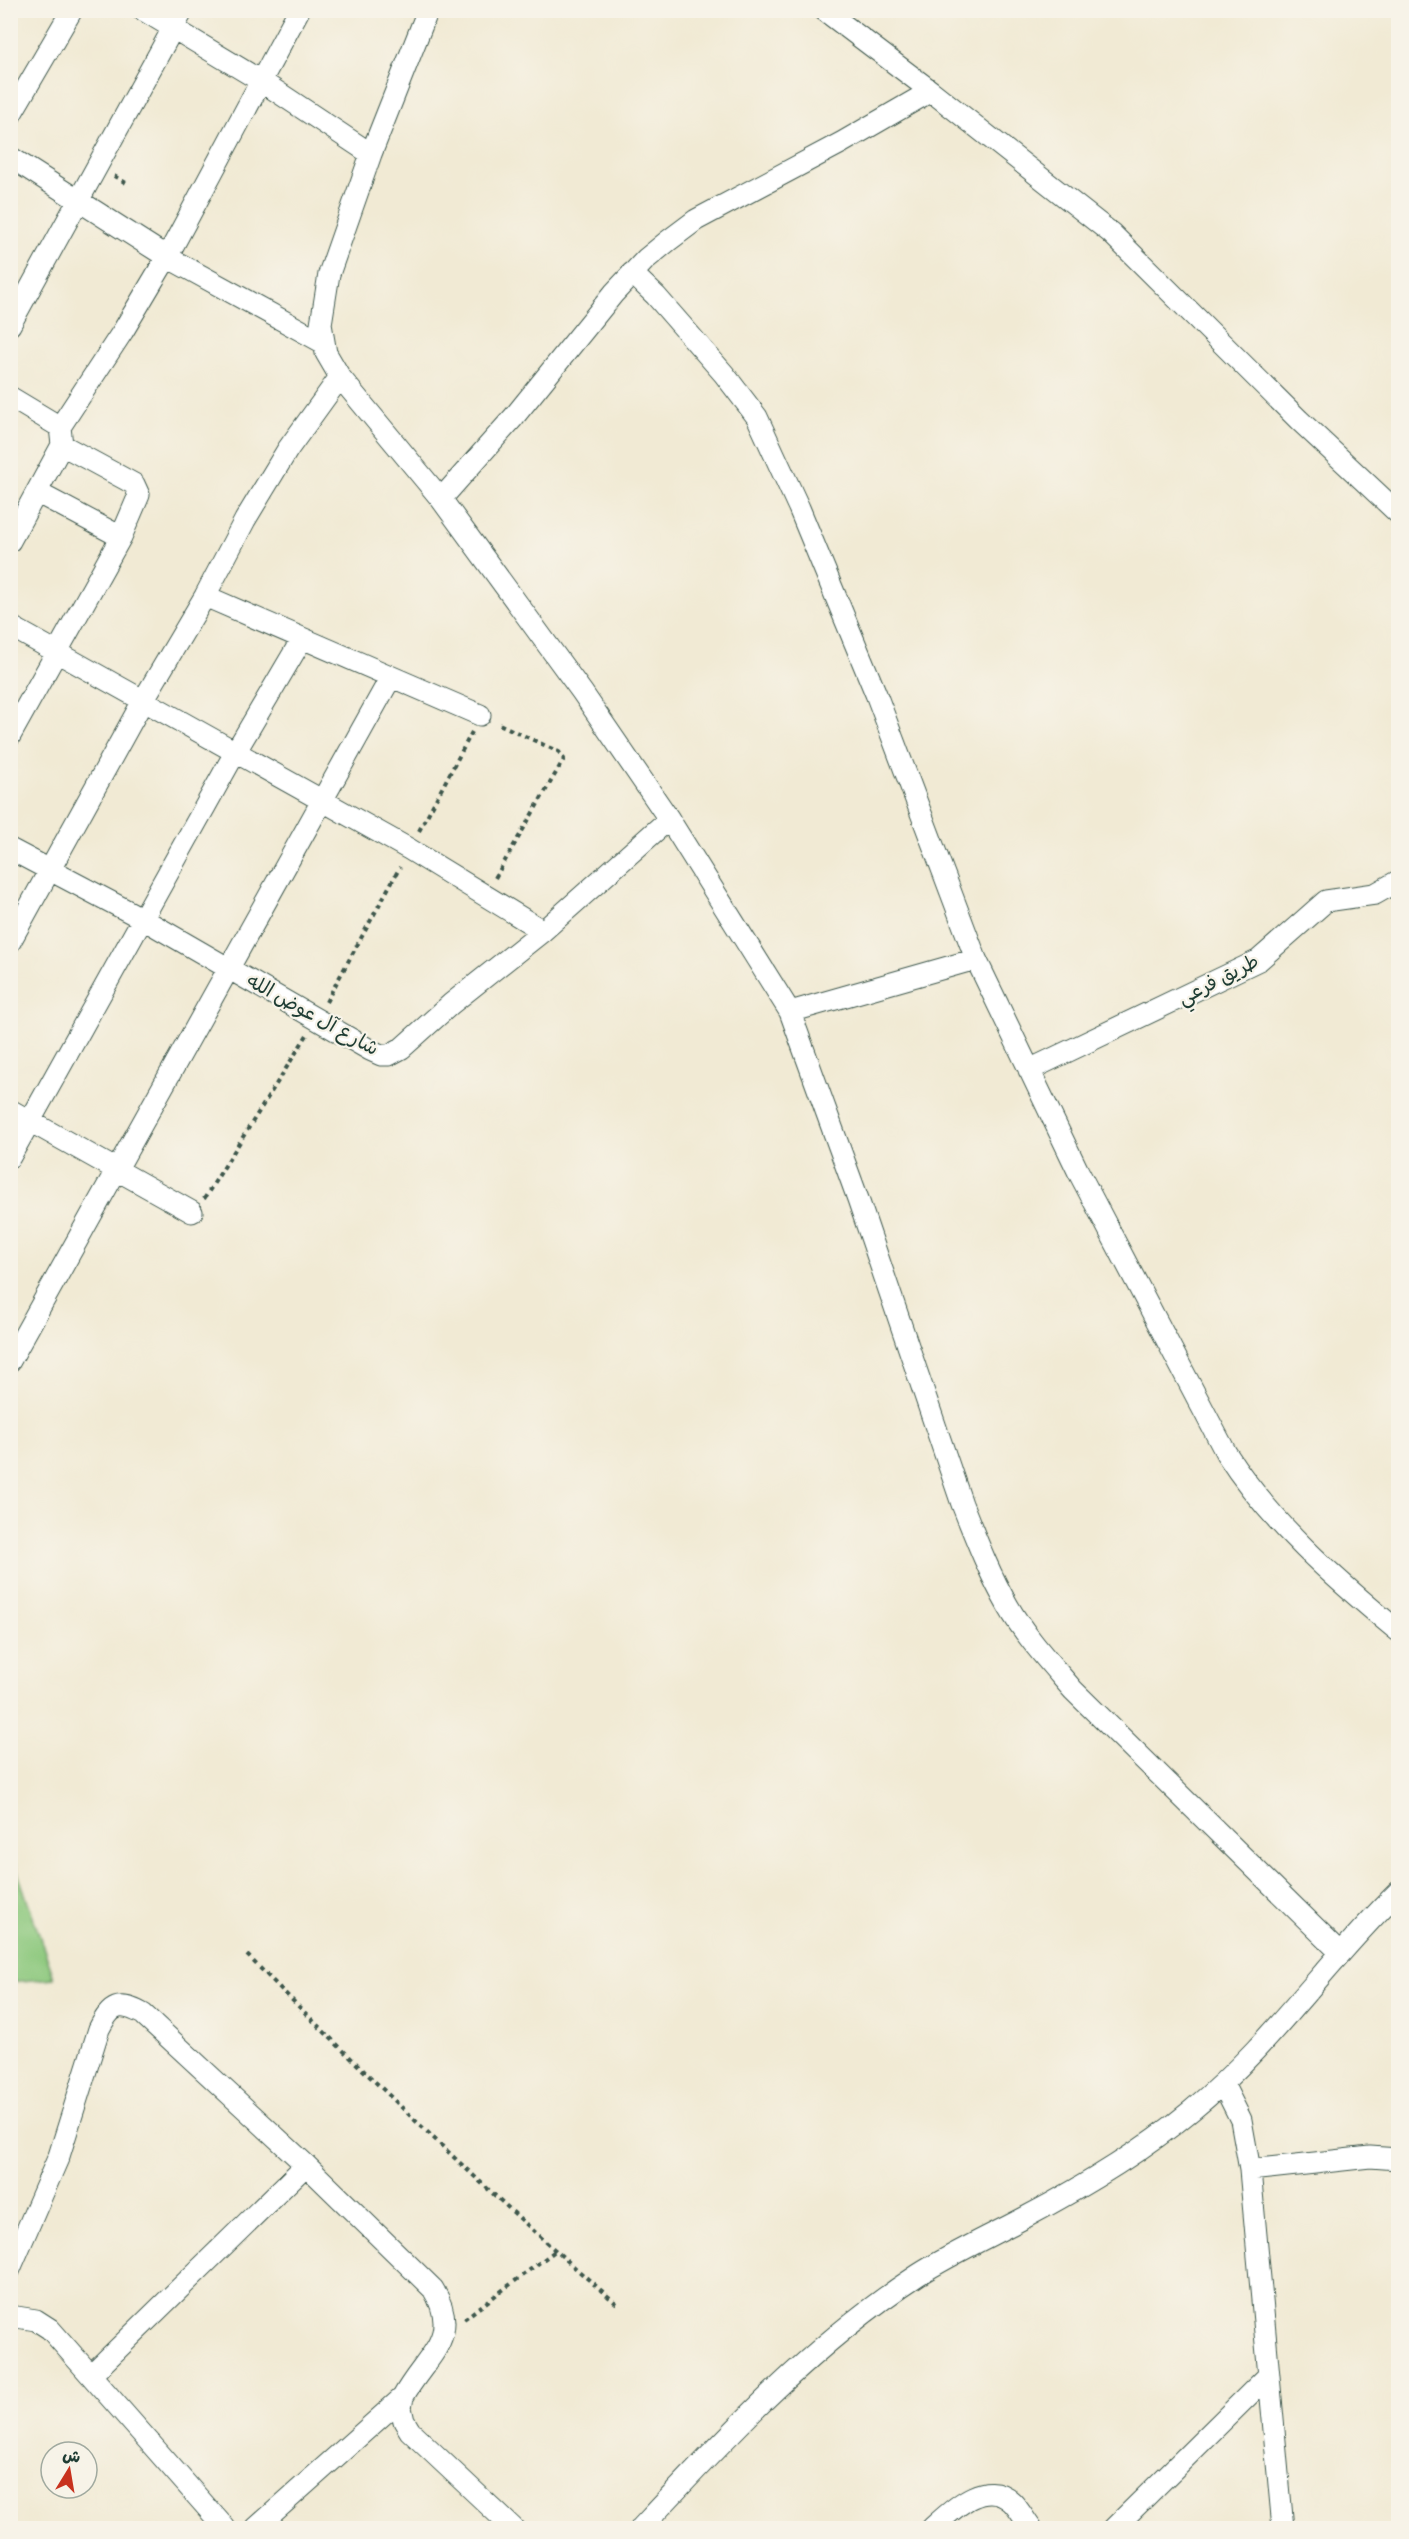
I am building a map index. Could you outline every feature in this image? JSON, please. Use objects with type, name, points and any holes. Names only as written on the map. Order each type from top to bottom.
[{"type":"street","points":[[10,116],[72,10]]},
{"type":"street","points":[[142,10],[178,19],[261,81],[371,154]]},
{"type":"street","points":[[10,541],[38,494],[61,436],[167,257],[299,10]]},
{"type":"street","points":[[428,10],[371,154],[329,274],[322,313],[322,342],[326,353],[340,377],[441,499],[582,692],[669,819],[790,1012],[858,1200],[962,1504],[981,1553],[1008,1607],[1038,1650],[1073,1690],[1341,1953]]},
{"type":"street","points":[[824,10],[1111,233],[1299,420],[1398,513]]},
{"type":"street","points":[[10,325],[178,19]]},
{"type":"street","points":[[441,499],[513,418],[587,324],[632,273],[668,240],[696,220],[842,142],[931,91]]},
{"type":"street","points":[[10,157],[167,257],[322,342]]},
{"type":"street","points":[[632,273],[656,296],[758,417],[799,508],[876,694],[976,958],[1078,1171],[1212,1427],[1238,1472],[1291,1533],[1398,1631]]},
{"type":"street","points":[[10,942],[144,699],[205,596],[245,520],[288,449],[340,377]]},
{"type":"street","points":[[10,397],[61,436],[134,484],[139,495],[121,537],[10,736]]},
{"type":"street","points":[[38,494],[121,537]]},
{"type":"street","points":[[205,596],[480,715]]},
{"type":"street","points":[[10,626],[409,849],[543,931]]},
{"type":"street","points":[[10,1157],[236,751],[302,639]]},
{"type":"street","points":[[10,1361],[391,677]]},
{"type":"street","name":"شارع آل عوض الله","points":[[10,849],[143,919],[381,1055],[395,1053],[451,1004],[543,931],[669,819]]},
{"type":"street","name":"طريق فرعي","points":[[1029,1070],[1259,960],[1326,901],[1375,894],[1398,881]]},
{"type":"street","points":[[790,1012],[976,958]]},
{"type":"street","points":[[10,1110],[192,1212]]},
{"type":"street","points":[[641,2529],[793,2372],[855,2322],[918,2276],[1089,2183],[1150,2142],[1223,2084],[1267,2039],[1341,1953],[1395,1900]]},
{"type":"street","points":[[10,2269],[59,2156],[99,2029],[106,2015],[117,2007],[128,2006],[143,2014],[306,2165],[433,2289],[444,2313],[444,2334],[403,2397],[256,2529]]},
{"type":"street","points":[[1223,2084],[1241,2120],[1251,2170],[1283,2529]]},
{"type":"street","points":[[1251,2170],[1370,2157],[1398,2158]]},
{"type":"street","points":[[91,2375],[306,2165]]},
{"type":"street","points":[[10,2316],[36,2320],[50,2329],[225,2529]]},
{"type":"street","points":[[1114,2529],[1269,2375]]},
{"type":"street","points":[[403,2397],[401,2409],[410,2431],[513,2529]]},
{"type":"street","points":[[932,2529],[960,2505],[985,2492],[994,2493],[1012,2501],[1031,2529]]},
{"type":"path","points":[[192,1212],[199,1208],[317,1018],[480,715],[559,752],[564,759],[485,895]]},
{"type":"path","points":[[247,1955],[346,2054],[555,2251],[617,2304]]},
{"type":"path","points":[[444,2334],[555,2251]]},
{"type":"green space","points":[[11,1853],[54,1978],[11,1982]]}]
